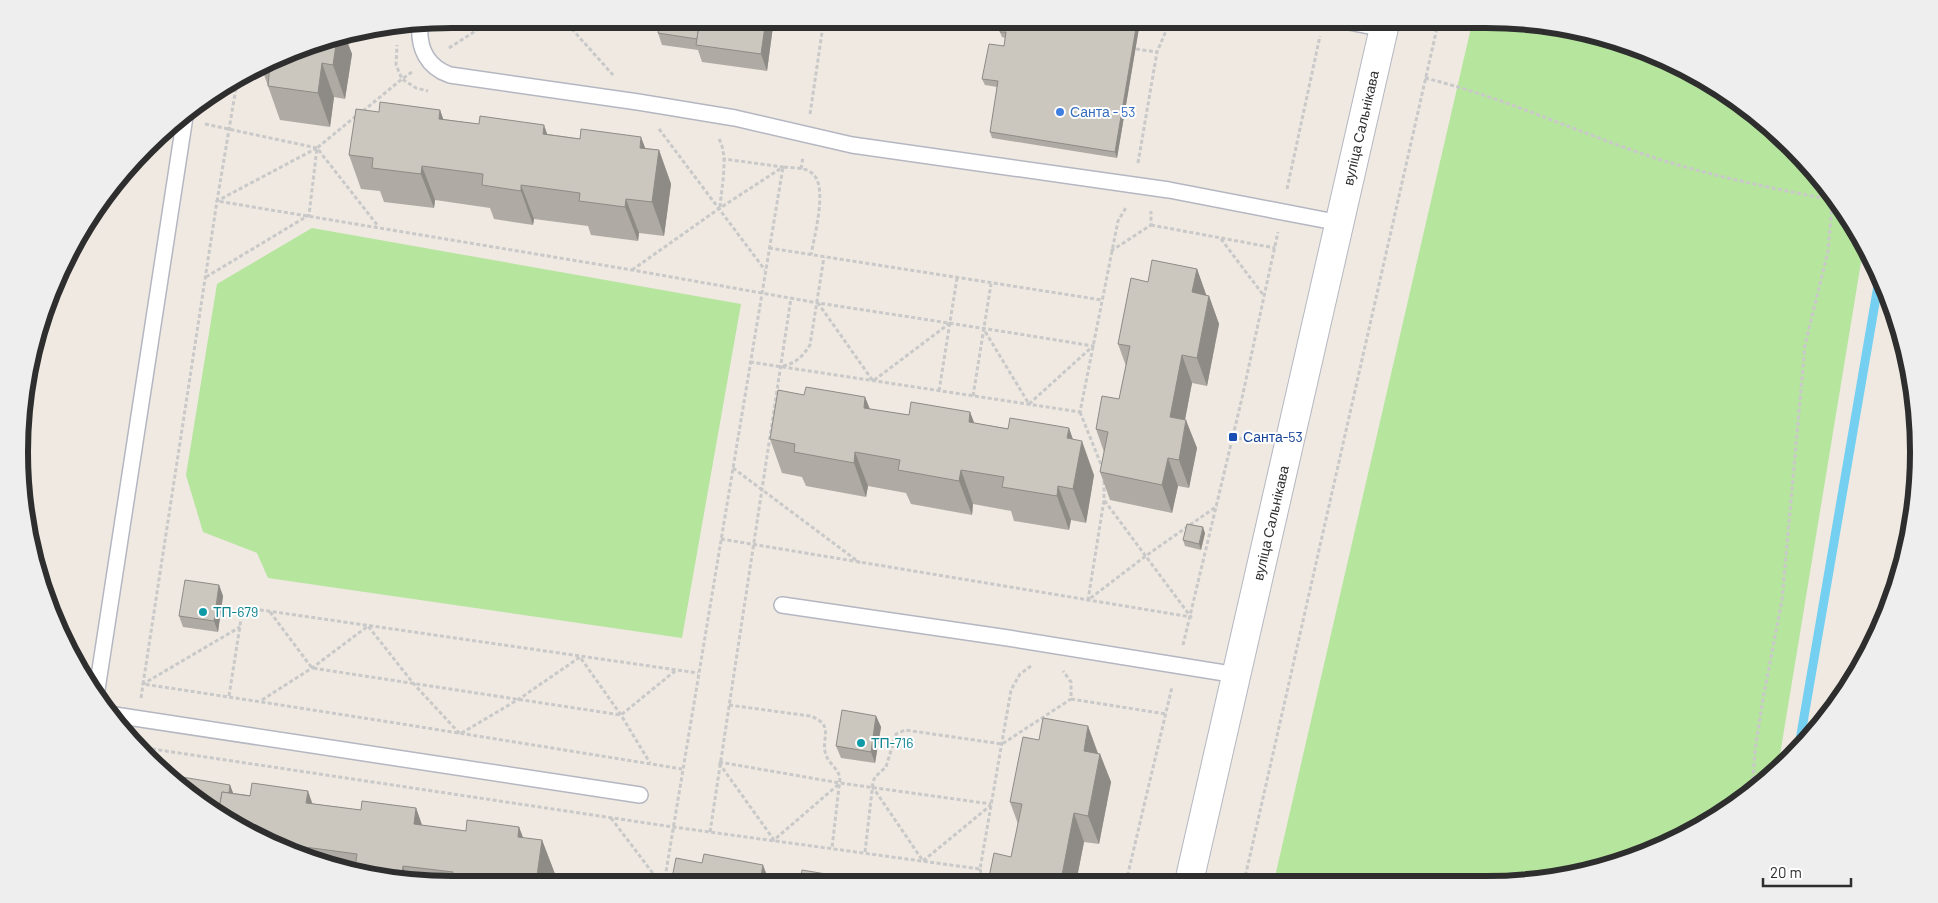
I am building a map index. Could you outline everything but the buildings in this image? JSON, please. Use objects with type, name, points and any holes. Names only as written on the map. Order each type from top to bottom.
[{"type":"street","name":"вуліца Сальнікава","points":[[1190,876],[1384,28]]},
{"type":"lane","points":[[420,28],[419,36],[424,54],[434,68],[442,72],[464,77],[638,102],[750,121],[852,145],[1134,185],[1340,223]]},
{"type":"lane","points":[[98,685],[184,123]]},
{"type":"lane","points":[[782,605],[1178,665],[1237,676]]},
{"type":"lane","points":[[120,716],[640,795]]},
{"type":"path","points":[[571,28],[638,102],[765,270]]},
{"type":"path","points":[[801,169],[823,28]]},
{"type":"path","points":[[1131,203],[1157,52],[1167,28]]},
{"type":"path","points":[[1245,876],[1437,28]]},
{"type":"path","points":[[1127,876],[1217,506],[1275,248],[1320,34]]},
{"type":"path","points":[[217,201],[317,148],[402,79],[396,65],[397,42]]},
{"type":"path","points":[[1136,48],[1157,52]]},
{"type":"path","points":[[1425,78],[1484,94],[1608,142],[1698,171],[1827,199]]},
{"type":"path","points":[[143,684],[236,86]]},
{"type":"path","points":[[229,129],[317,148],[378,227]]},
{"type":"path","points":[[309,215],[317,148]]},
{"type":"path","points":[[720,208],[724,159],[801,169],[814,175],[820,188],[811,255]]},
{"type":"path","points":[[632,270],[720,208],[783,167]]},
{"type":"path","points":[[663,876],[783,167]]},
{"type":"path","points":[[217,201],[309,215],[818,303],[1093,346]]},
{"type":"path","points":[[1102,472],[1080,412],[1111,251],[1118,221],[1121,214],[1131,203],[1137,201],[1147,206],[1152,216],[1151,225]]},
{"type":"path","points":[[1753,781],[1759,725],[1783,592],[1805,345],[1828,251],[1832,205]]},
{"type":"path","points":[[206,277],[309,215]]},
{"type":"path","points":[[1111,251],[1151,225],[1275,248]]},
{"type":"path","points":[[1221,238],[1264,296]]},
{"type":"path","points":[[769,248],[1102,300]]},
{"type":"path","points":[[780,366],[797,360],[804,354],[813,335],[824,257]]},
{"type":"path","points":[[939,391],[957,278]]},
{"type":"path","points":[[973,396],[991,284]]},
{"type":"path","points":[[710,832],[752,544],[791,298]]},
{"type":"path","points":[[818,303],[873,381]]},
{"type":"path","points":[[873,381],[950,323]]},
{"type":"path","points":[[983,328],[1028,404]]},
{"type":"path","points":[[1028,404],[1093,346]]},
{"type":"path","points":[[750,362],[1080,412]]},
{"type":"path","points":[[733,468],[861,563]]},
{"type":"path","points":[[1088,600],[1104,500],[1103,477]]},
{"type":"path","points":[[1104,500],[1191,617]]},
{"type":"path","points":[[1088,600],[1217,506]]},
{"type":"path","points":[[721,539],[1191,617]]},
{"type":"path","points":[[228,696],[242,613],[247,608],[698,673]]},
{"type":"path","points":[[270,611],[312,668],[621,715],[675,671]]},
{"type":"path","points":[[261,701],[312,668],[368,626]]},
{"type":"path","points":[[368,626],[413,683],[460,734]]},
{"type":"path","points":[[143,684],[240,627]]},
{"type":"path","points":[[460,734],[520,699],[580,657]]},
{"type":"path","points":[[580,657],[621,715],[650,764]]},
{"type":"path","points":[[1002,744],[1011,690],[1025,669],[1039,664]]},
{"type":"path","points":[[1058,667],[1071,682],[1072,699]]},
{"type":"path","points":[[143,684],[682,768]]},
{"type":"path","points":[[865,852],[872,786],[875,777],[886,767],[894,738],[901,731],[1002,744],[1072,699],[1166,714]]},
{"type":"path","points":[[729,705],[817,719],[825,727],[827,736],[825,753],[837,770],[840,783],[832,848]]},
{"type":"path","points":[[719,762],[840,783],[872,786],[991,804],[923,861],[872,786]]},
{"type":"path","points":[[719,762],[774,840],[840,783]]},
{"type":"path","points":[[611,818],[656,876]]},
{"type":"path","points":[[980,869],[982,876]]},
{"type":"green space","points":[[1471,28],[1514,28],[1569,36],[1623,50],[1674,71],[1699,84],[1745,115],[1786,152],[1823,193],[1862,255],[1780,757],[1745,788],[1698,819],[1649,843],[1596,861],[1542,872],[1514,875],[1275,876]]},
{"type":"green space","points":[[312,228],[741,304],[682,638],[268,578],[257,553],[203,532],[186,475],[217,284]]},
{"type":"waterway","points":[[1801,735],[1878,288]]},
{"type":"place","name":"Санта - 53","points":[[1060,112]]},
{"type":"place","name":"Санта-53","points":[[1233,437]]},
{"type":"place","name":"ТП-679","points":[[203,612]]},
{"type":"place","name":"ТП-716","points":[[861,743]]}]
